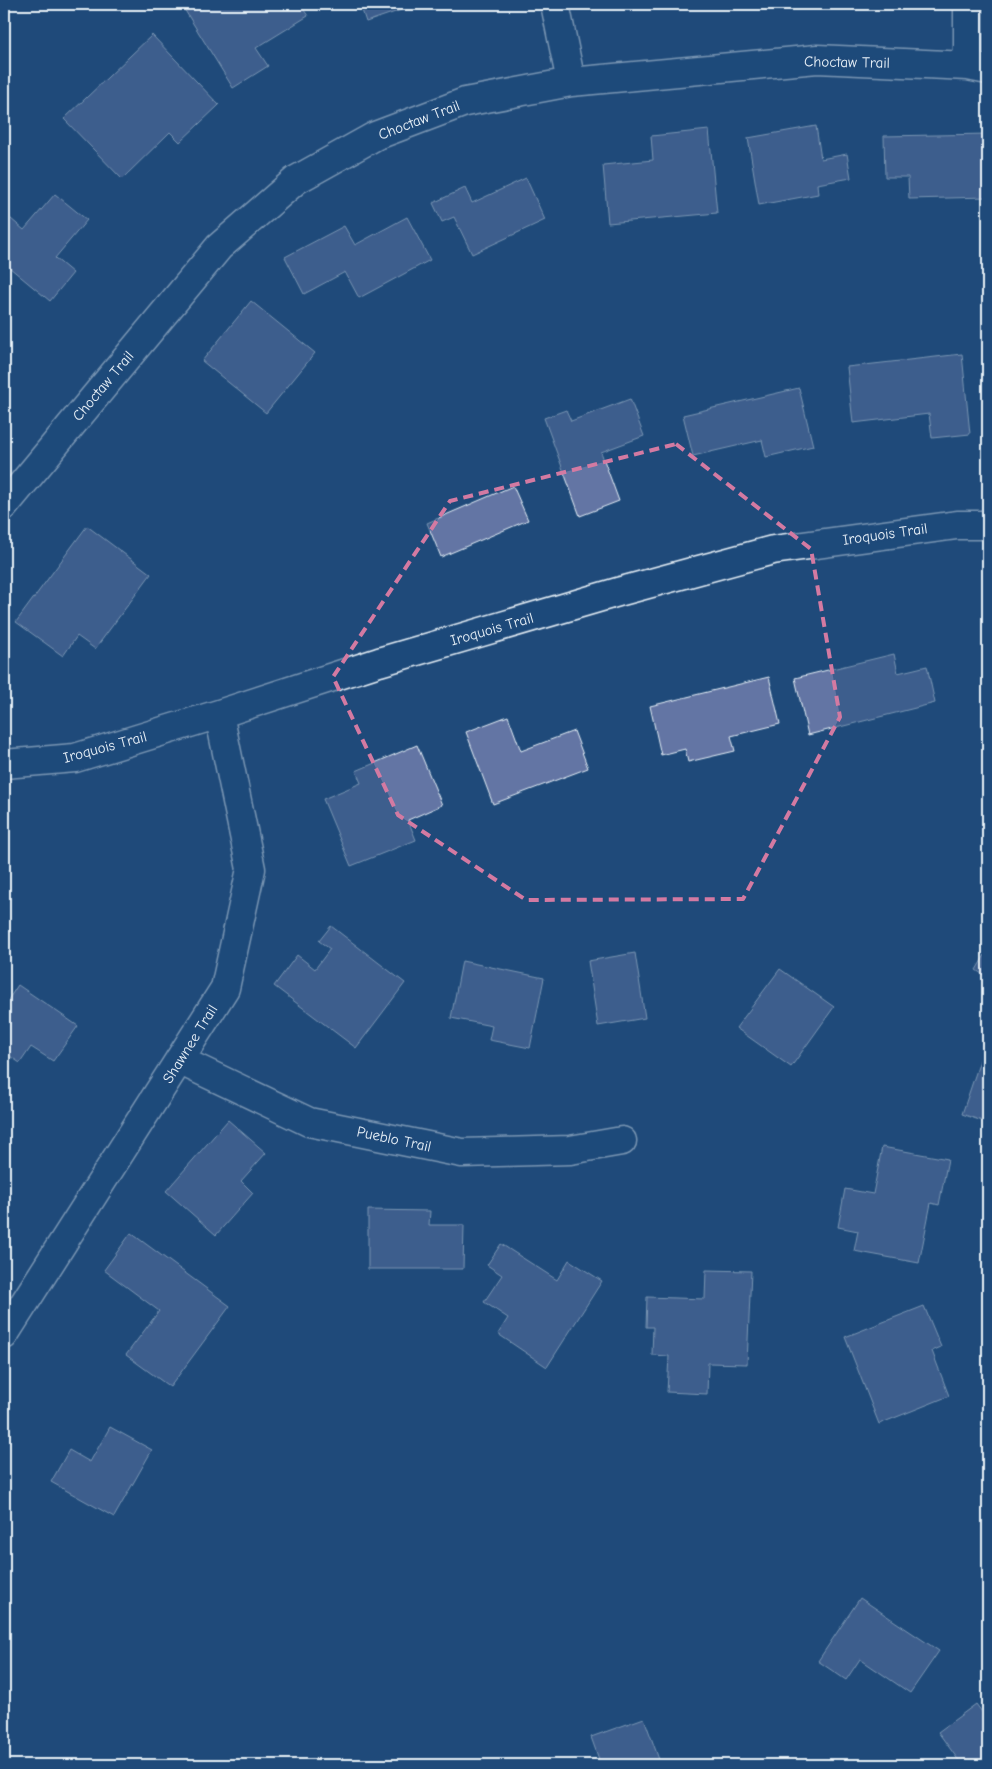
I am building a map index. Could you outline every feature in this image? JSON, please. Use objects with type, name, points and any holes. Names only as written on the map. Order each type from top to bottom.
[{"type":"street","points":[[555,4],[571,82]]},
{"type":"street","points":[[968,4],[978,68]]},
{"type":"street","name":"Choctaw Trail","points":[[4,506],[218,247],[296,180],[375,136],[464,102],[571,82],[817,58],[978,68]]},
{"type":"street","name":"Iroquois Trail","points":[[4,764],[75,758],[379,662],[618,592],[773,550],[957,525],[988,525]]},
{"type":"street","name":"Shawnee Trail","points":[[4,1335],[225,988],[251,869],[219,714]]},
{"type":"street","name":"Pueblo Trail","points":[[179,1060],[309,1122],[462,1153],[570,1150],[622,1141]]},
{"type":"highlighted area","points":[[676,444],[811,549],[840,717],[743,899],[526,900],[398,815],[333,677],[450,501]]},
{"type":"building","points":[[181,4],[300,4],[308,16],[256,48],[268,66],[233,88]]},
{"type":"building","points":[[360,4],[419,4],[366,22]]},
{"type":"building","points":[[152,35],[219,105],[180,142],[170,132],[122,179],[64,119]]},
{"type":"building","points":[[816,126],[821,159],[847,154],[851,178],[817,184],[818,194],[759,205],[748,138]]},
{"type":"building","points":[[709,130],[717,213],[608,223],[603,165],[653,160],[651,136]]},
{"type":"building","points":[[988,134],[988,197],[909,199],[908,177],[885,177],[884,136]]},
{"type":"building","points":[[526,178],[545,220],[472,254],[454,217],[442,222],[433,203],[465,188],[472,203]]},
{"type":"building","points":[[55,194],[87,220],[55,258],[73,273],[50,301],[4,263],[4,213],[24,230]]},
{"type":"building","points":[[407,217],[430,260],[359,298],[345,272],[304,294],[285,257],[344,226],[355,245]]},
{"type":"building","points":[[251,301],[315,353],[266,413],[202,361]]},
{"type":"building","points":[[962,354],[970,434],[932,438],[929,414],[853,423],[847,367]]},
{"type":"building","points":[[799,388],[813,446],[766,457],[762,440],[693,456],[683,415]]},
{"type":"building","points":[[630,399],[644,436],[601,452],[619,501],[580,516],[544,418],[566,410],[571,421]]},
{"type":"building","points":[[513,486],[528,520],[441,557],[427,523]]},
{"type":"building","points":[[87,526],[151,574],[95,649],[77,636],[63,656],[16,622]]},
{"type":"building","points":[[894,654],[898,673],[927,666],[935,703],[808,735],[795,678]]},
{"type":"building","points":[[769,677],[780,724],[731,736],[735,751],[688,762],[685,749],[661,755],[650,706]]},
{"type":"building","points":[[508,716],[521,751],[574,731],[588,768],[493,804],[466,732]]},
{"type":"building","points":[[417,745],[442,805],[408,820],[416,840],[351,866],[323,799],[361,783],[356,771]]},
{"type":"building","points":[[331,926],[405,983],[356,1048],[274,986],[297,955],[315,969],[330,949],[319,941]]},
{"type":"building","points":[[988,950],[988,978],[976,970]]},
{"type":"building","points":[[635,953],[645,1018],[598,1026],[588,961]]},
{"type":"building","points":[[462,961],[544,978],[530,1048],[489,1040],[492,1026],[451,1018]]},
{"type":"building","points":[[780,969],[834,1007],[791,1067],[736,1028]]},
{"type":"building","points":[[18,985],[78,1026],[53,1061],[31,1047],[20,1063],[4,1052],[4,1006]]},
{"type":"building","points":[[988,1037],[988,1123],[962,1114]]},
{"type":"building","points":[[228,1120],[266,1153],[241,1181],[253,1193],[216,1235],[166,1191]]},
{"type":"building","points":[[882,1147],[948,1159],[939,1205],[931,1203],[919,1263],[854,1251],[858,1231],[838,1227],[845,1189],[873,1194]]},
{"type":"building","points":[[368,1210],[430,1211],[429,1225],[464,1225],[463,1269],[368,1269]]},
{"type":"building","points":[[131,1233],[230,1306],[170,1387],[126,1355],[159,1311],[104,1270]]},
{"type":"building","points":[[501,1244],[557,1280],[569,1260],[602,1281],[547,1367],[498,1334],[508,1318],[484,1302],[502,1275],[487,1265]]},
{"type":"building","points":[[706,1270],[751,1271],[747,1364],[708,1363],[707,1394],[667,1392],[669,1356],[652,1355],[653,1327],[646,1327],[647,1297],[705,1299]]},
{"type":"building","points":[[924,1306],[941,1347],[932,1351],[949,1396],[879,1424],[845,1337]]},
{"type":"building","points":[[110,1427],[152,1450],[114,1517],[51,1482],[69,1450],[90,1462]]},
{"type":"building","points":[[860,1598],[939,1651],[910,1693],[860,1659],[846,1680],[818,1661]]},
{"type":"building","points":[[976,1704],[988,1720],[988,1756],[976,1765],[962,1765],[938,1732]]},
{"type":"building","points":[[644,1718],[661,1765],[601,1765],[591,1737]]}]
